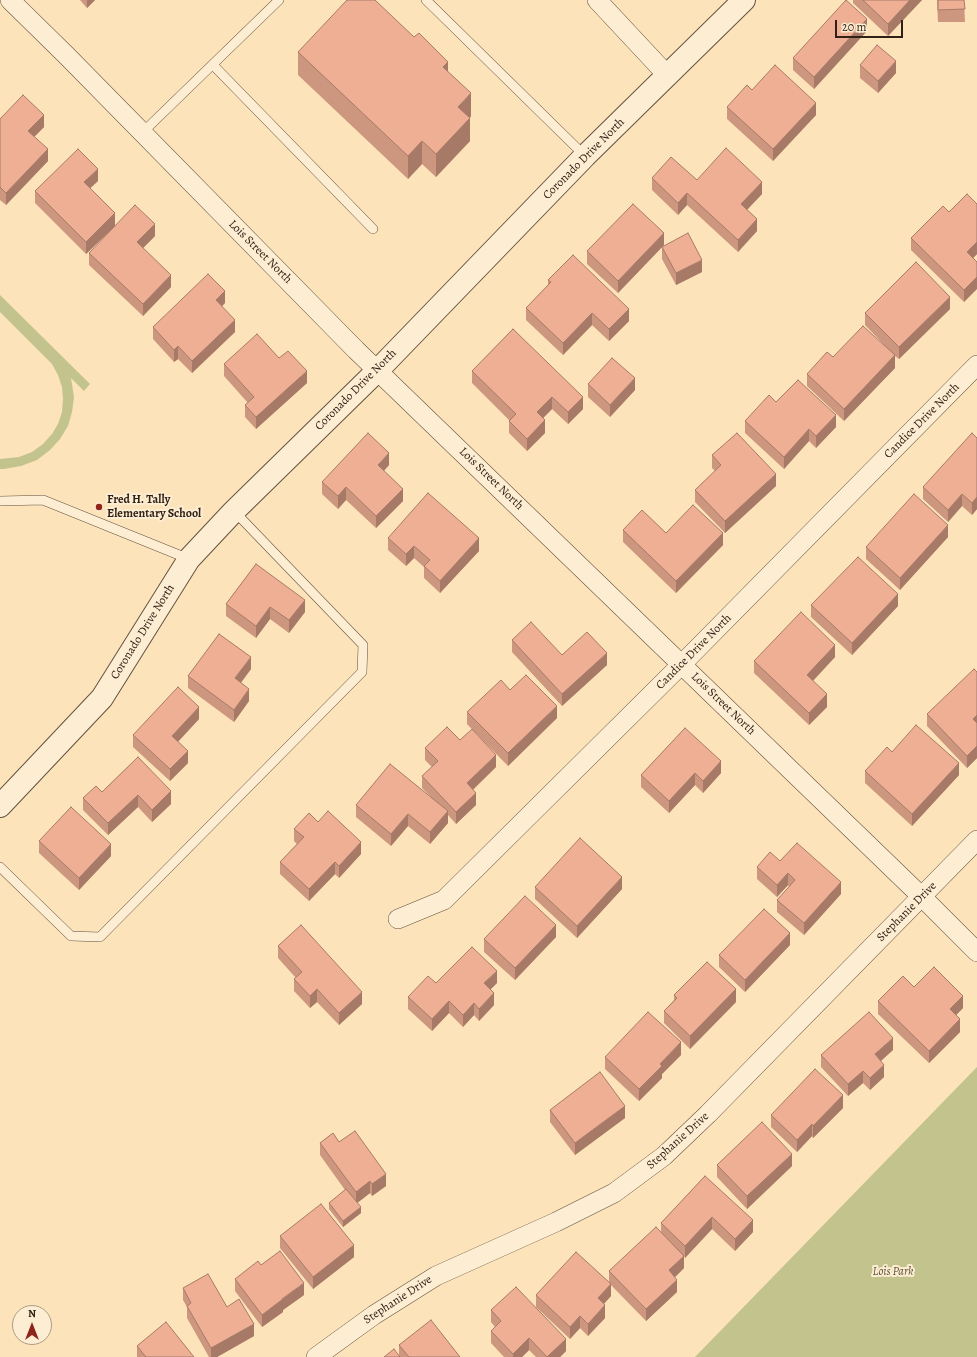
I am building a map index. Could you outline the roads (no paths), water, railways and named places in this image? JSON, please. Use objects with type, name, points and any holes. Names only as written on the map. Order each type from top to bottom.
[{"type":"street","name":"Lois Street North","points":[[10,0],[356,350],[682,664],[977,952]]},
{"type":"street","points":[[597,0],[668,76]]},
{"type":"street","name":"Coronado Drive North","points":[[0,806],[102,698],[189,559],[234,511],[378,370],[585,156],[744,0]]},
{"type":"street","name":"Candice Drive North","points":[[398,919],[444,900],[682,664],[977,365]]},
{"type":"street","name":"Stephanie Drive","points":[[316,1357],[374,1315],[436,1276],[556,1222],[614,1193],[664,1156],[977,840]]},
{"type":"lane","points":[[142,133],[279,0]]},
{"type":"lane","points":[[426,0],[585,156]]},
{"type":"lane","points":[[213,65],[372,229]]},
{"type":"lane","points":[[0,501],[43,500],[189,559]]},
{"type":"lane","points":[[0,867],[71,936],[100,936],[362,672],[363,645],[234,511]]},
{"type":"place","name":"Fred H. Tally Elementary School","points":[[99,507]]},
{"type":"park label","name":"Lois Park","points":[[893,1272]]}]
